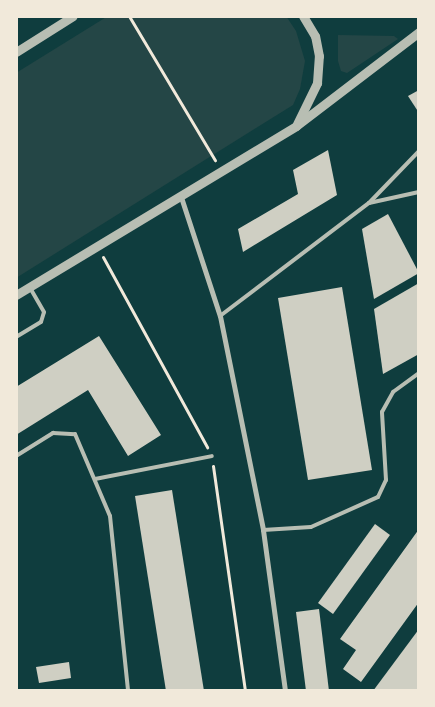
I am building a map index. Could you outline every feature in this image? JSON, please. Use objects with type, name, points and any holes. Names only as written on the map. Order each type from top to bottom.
[{"type":"street","points":[[16,52],[73,16]]},
{"type":"street","points":[[296,126],[317,83],[315,36],[304,16]]},
{"type":"street","points":[[16,296],[296,126],[419,32]]},
{"type":"street","points":[[181,197],[220,316],[263,530],[285,691]]},
{"type":"lane","points":[[220,316],[369,203],[419,151]]},
{"type":"lane","points":[[369,203],[419,192]]},
{"type":"lane","points":[[16,337],[41,322],[44,312],[29,288]]},
{"type":"lane","points":[[263,530],[311,526],[378,497],[386,480],[382,412],[393,392],[419,373]]},
{"type":"lane","points":[[16,456],[53,433],[75,434],[110,516],[128,691]]},
{"type":"lane","points":[[95,479],[212,456]]},
{"type":"path","points":[[129,16],[222,172]]},
{"type":"shaded area","points":[[108,16],[286,16],[296,31],[305,61],[300,89],[293,105],[16,278],[16,73]]},
{"type":"shaded area","points":[[338,35],[394,36],[398,39],[347,73],[341,71],[338,61]]},
{"type":"building","points":[[419,90],[419,113],[408,96]]},
{"type":"building","points":[[328,150],[337,195],[243,252],[238,229],[298,194],[293,170]]},
{"type":"building","points":[[388,214],[419,273],[374,299],[362,229]]},
{"type":"building","points":[[419,283],[419,354],[383,374],[374,309]]},
{"type":"building","points":[[342,287],[372,470],[308,480],[278,298]]},
{"type":"building","points":[[99,336],[161,435],[128,456],[88,390],[16,435],[16,387]]},
{"type":"building","points":[[172,490],[204,691],[166,691],[135,496]]},
{"type":"building","points":[[375,524],[390,535],[333,614],[318,603]]},
{"type":"building","points":[[419,529],[419,602],[361,682],[343,669],[356,650],[340,639]]},
{"type":"building","points":[[319,609],[329,691],[306,691],[296,612]]},
{"type":"building","points":[[419,629],[419,691],[373,691]]},
{"type":"building","points":[[69,662],[71,678],[39,683],[36,667]]}]
